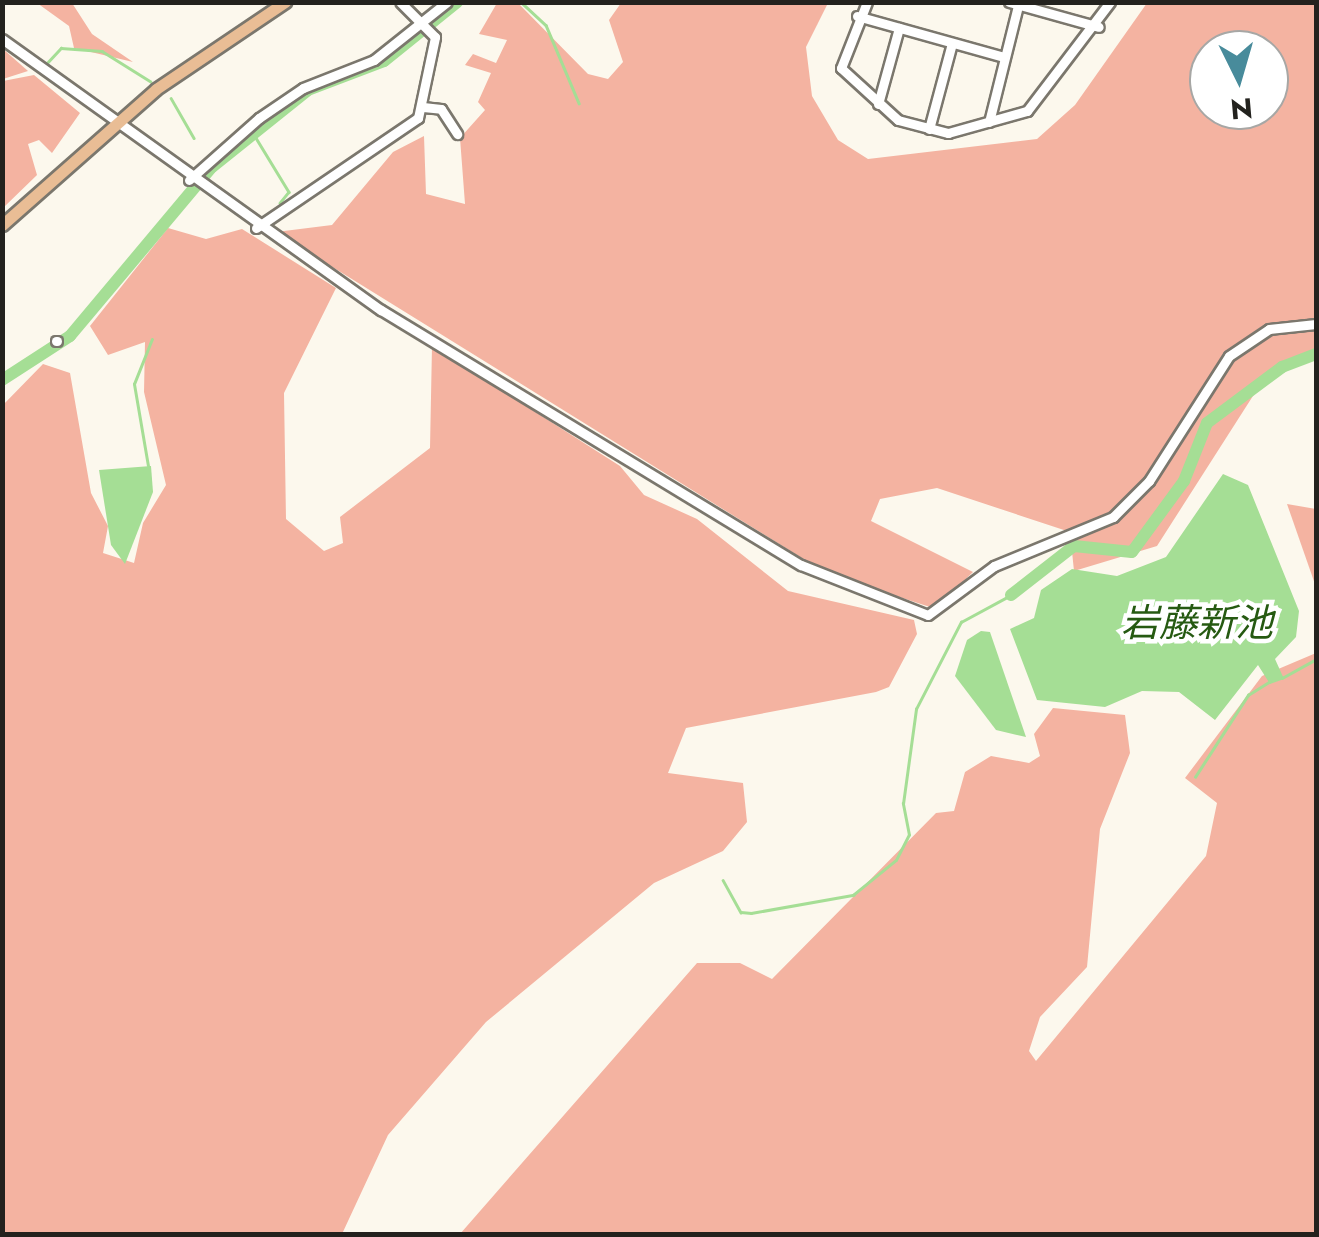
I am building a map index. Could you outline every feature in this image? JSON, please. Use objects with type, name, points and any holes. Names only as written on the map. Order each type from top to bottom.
[{"type":"main road","points":[[2,225],[113,124],[285,2]]},
{"type":"street","points":[[256,228],[414,122],[422,107],[432,32],[400,2]]},
{"type":"street","points":[[189,180],[304,88],[374,60],[447,2]]},
{"type":"street","points":[[867,2],[857,16],[841,68],[878,104],[928,128],[989,122],[1027,111],[1099,28],[1110,2]]},
{"type":"street","points":[[989,122],[1015,3],[1099,28]]},
{"type":"street","points":[[857,16],[1004,57]]},
{"type":"street","points":[[878,104],[899,28]]},
{"type":"street","points":[[2,38],[256,228],[801,565],[928,615],[994,566],[1113,516],[1150,481],[1233,352],[1277,327],[1316,324]]},
{"type":"street","points":[[928,128],[952,43]]},
{"type":"street","points":[[422,107],[440,109],[457,134]]},
{"type":"shaded area","points":[[37,3],[72,3],[92,34],[133,62],[74,48],[69,26]]},
{"type":"shaded area","points":[[497,3],[518,3],[588,74],[608,79],[623,62],[609,20],[621,3],[828,3],[806,47],[812,96],[838,140],[868,159],[1037,139],[1075,105],[1147,3],[1316,3],[1316,352],[1267,374],[1157,546],[1074,571],[1070,532],[937,488],[880,499],[871,521],[973,572],[944,600],[930,607],[826,573],[276,232],[332,225],[393,152],[424,136],[426,194],[465,204],[460,138],[485,110],[478,102],[491,73],[465,65],[473,54],[496,63],[507,40],[479,34]]},
{"type":"shaded area","points":[[3,49],[28,71],[3,79]]},
{"type":"shaded area","points":[[34,75],[80,113],[52,153],[39,140],[28,144],[37,175],[3,208],[3,81]]},
{"type":"shaded area","points":[[168,228],[206,239],[242,229],[336,288],[284,393],[286,519],[324,551],[343,543],[340,517],[430,448],[432,346],[620,466],[644,495],[697,519],[788,591],[914,620],[917,634],[889,687],[686,728],[668,773],[743,783],[747,822],[723,851],[654,883],[486,1022],[388,1135],[342,1234],[3,1234],[2,406],[43,364],[70,373],[91,493],[108,526],[103,553],[134,563],[143,523],[166,485],[144,392],[145,342],[108,355],[90,326]]},
{"type":"shaded area","points":[[1287,504],[1316,509],[1316,587]]},
{"type":"shaded area","points":[[1316,653],[1316,1234],[460,1234],[697,963],[740,963],[772,979],[936,813],[954,811],[965,772],[991,756],[1029,763],[1040,756],[1034,734],[1053,708],[1125,715],[1130,753],[1100,829],[1087,967],[1040,1017],[1029,1051],[1036,1061],[1206,856],[1217,803],[1185,778],[1262,676]]},
{"type":"water","points":[[151,466],[153,492],[125,564],[111,545],[99,470]]},
{"type":"water","name":"岩藤新池","points":[[1223,474],[1248,485],[1299,611],[1296,637],[1275,659],[1284,679],[1270,684],[1258,665],[1215,720],[1179,692],[1142,691],[1105,707],[1037,700],[1010,629],[1034,618],[1041,590],[1072,569],[1117,576],[1166,557]]},
{"type":"water","points":[[981,631],[990,632],[1026,737],[996,730],[955,676],[967,640]]},
{"type":"waterway","points":[[2,380],[70,336],[212,167],[308,90],[384,61],[457,2]]},
{"type":"waterway","points":[[521,2],[546,25],[579,103]]},
{"type":"waterway","points":[[46,64],[61,48],[102,51],[150,81]]},
{"type":"waterway","points":[[171,98],[194,138]]},
{"type":"waterway","points":[[253,133],[289,192],[280,203]]},
{"type":"waterway","points":[[148,466],[134,384],[152,339]]},
{"type":"waterway","points":[[1011,595],[1074,546],[1132,552],[1184,481],[1207,423],[1282,367],[1316,354]]},
{"type":"waterway","points":[[723,880],[741,912],[751,913],[853,895],[896,860],[909,835],[903,804],[916,709],[961,622],[1011,595]]},
{"type":"waterway","points":[[1282,678],[1316,659]]},
{"type":"waterway","points":[[1195,777],[1248,695],[1269,682]]}]
